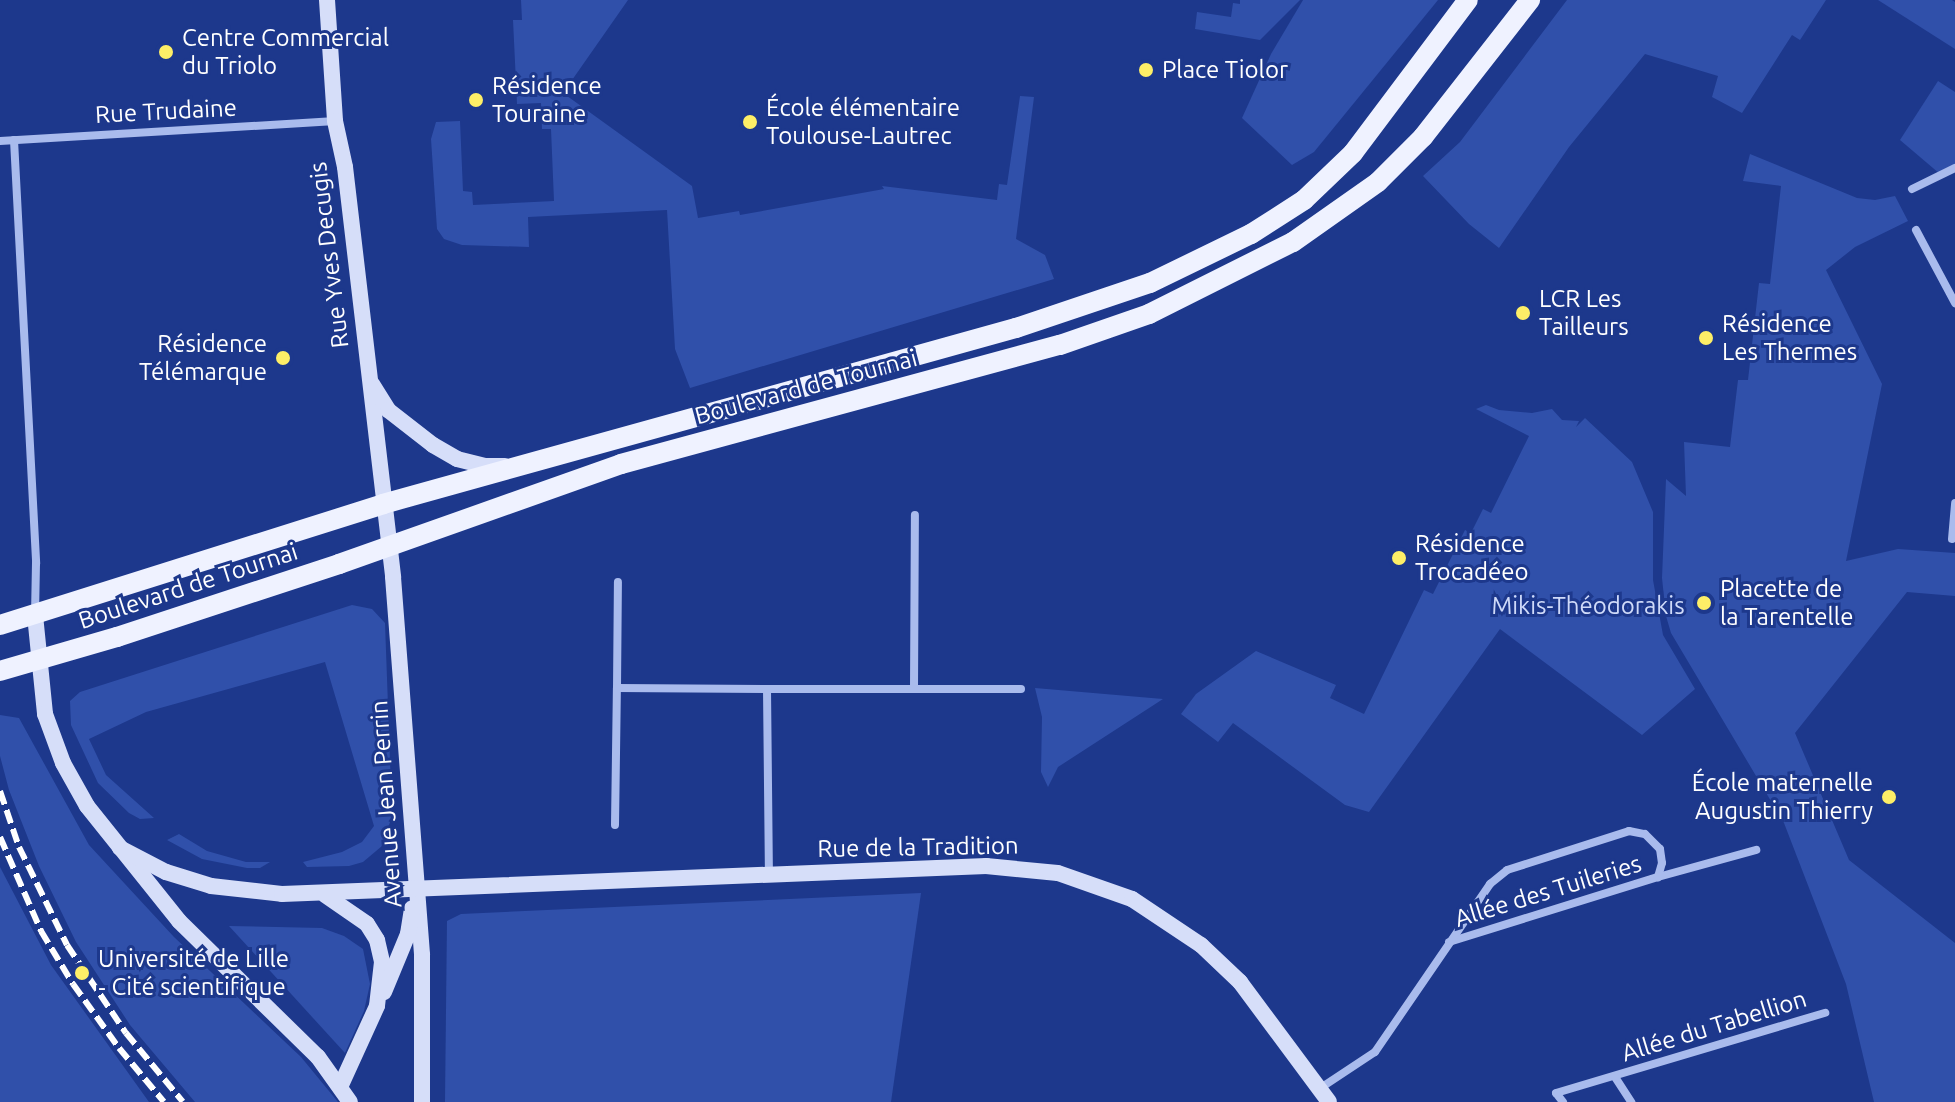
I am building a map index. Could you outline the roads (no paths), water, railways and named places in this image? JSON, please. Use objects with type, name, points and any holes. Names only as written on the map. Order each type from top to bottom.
[{"type":"main road","name":"Boulevard de Tournai","points":[[0,625],[383,504],[1060,315],[1150,283],[1218,252],[1289,212],[1320,186],[1353,153],[1468,0]]},
{"type":"main road","name":"Boulevard de Tournai","points":[[0,671],[389,547],[621,464],[1102,332],[1194,293],[1307,234],[1378,182],[1423,137],[1530,0]]},
{"type":"street","name":"Rue Yves Decugis","points":[[327,0],[335,121],[345,167],[383,504]]},
{"type":"street","name":"Rue Trudaine","points":[[0,141],[335,121]]},
{"type":"street","points":[[14,140],[36,563],[35,615],[45,714],[63,763],[87,806],[120,848],[179,921],[295,1033],[341,1085],[350,1102]]},
{"type":"street","points":[[1912,189],[1955,168]]},
{"type":"street","points":[[1916,230],[1955,303]]},
{"type":"street","name":"Boulevard de Tournai","points":[[367,375],[388,410],[433,445],[457,459],[486,466],[518,465]]},
{"type":"street","points":[[1952,539],[1955,503]]},
{"type":"street","name":"Avenue Jean Perrin","points":[[383,504],[422,955],[422,1102]]},
{"type":"street","points":[[914,688],[915,515]]},
{"type":"street","points":[[615,825],[618,582]]},
{"type":"street","points":[[617,688],[1021,689]]},
{"type":"street","points":[[767,689],[769,875]]},
{"type":"street","name":"Allée des Tuileries","points":[[1324,1095],[1375,1052],[1490,884],[1507,870],[1629,831],[1645,834],[1660,849],[1662,863],[1658,877]]},
{"type":"street","name":"Rue de la Tradition","points":[[120,848],[166,872],[211,886],[282,894],[1008,866],[1058,873],[1108,888],[1157,913],[1224,965],[1258,1004],[1324,1095]]},
{"type":"street","name":"Allée des Tuileries","points":[[1449,942],[1756,850]]},
{"type":"street","points":[[341,1085],[408,934],[415,891]]},
{"type":"street","points":[[324,894],[367,924],[377,940],[382,982],[377,1006]]},
{"type":"street","name":"Allée du Tabellion","points":[[1563,1102],[1556,1093],[1825,1013]]},
{"type":"street","name":"Allée du Tabellion","points":[[1615,1077],[1631,1102]]},
{"type":"railway","points":[[0,791],[19,847],[67,945],[126,1033],[183,1102]]},
{"type":"railway","points":[[0,837],[41,931],[73,984],[119,1048],[164,1102]]},
{"type":"place","name":"Centre Commercial du Triolo","points":[[166,52]]},
{"type":"place","name":"Place Tiolor","points":[[1146,70]]},
{"type":"place","name":"Résidence Touraine","points":[[476,100]]},
{"type":"place","name":"École élémentaire Toulouse-Lautrec","points":[[750,122]]},
{"type":"place","name":"LCR Les Tailleurs","points":[[1523,313]]},
{"type":"place","name":"Résidence Les Thermes","points":[[1706,338]]},
{"type":"place","name":"Résidence Télémarque","points":[[283,358]]},
{"type":"place","name":"Résidence Trocadéeo","points":[[1399,558]]},
{"type":"place","name":"Placette de la Tarentelle","points":[[1704,603]]},
{"type":"place","name":"École maternelle Augustin Thierry","points":[[1889,797]]},
{"type":"place","name":"Université de Lille ‐ Cité scientifique","points":[[82,973]]},
{"type":"park label","name":"Mikis-Théodorakis","points":[[1588,606]]}]
